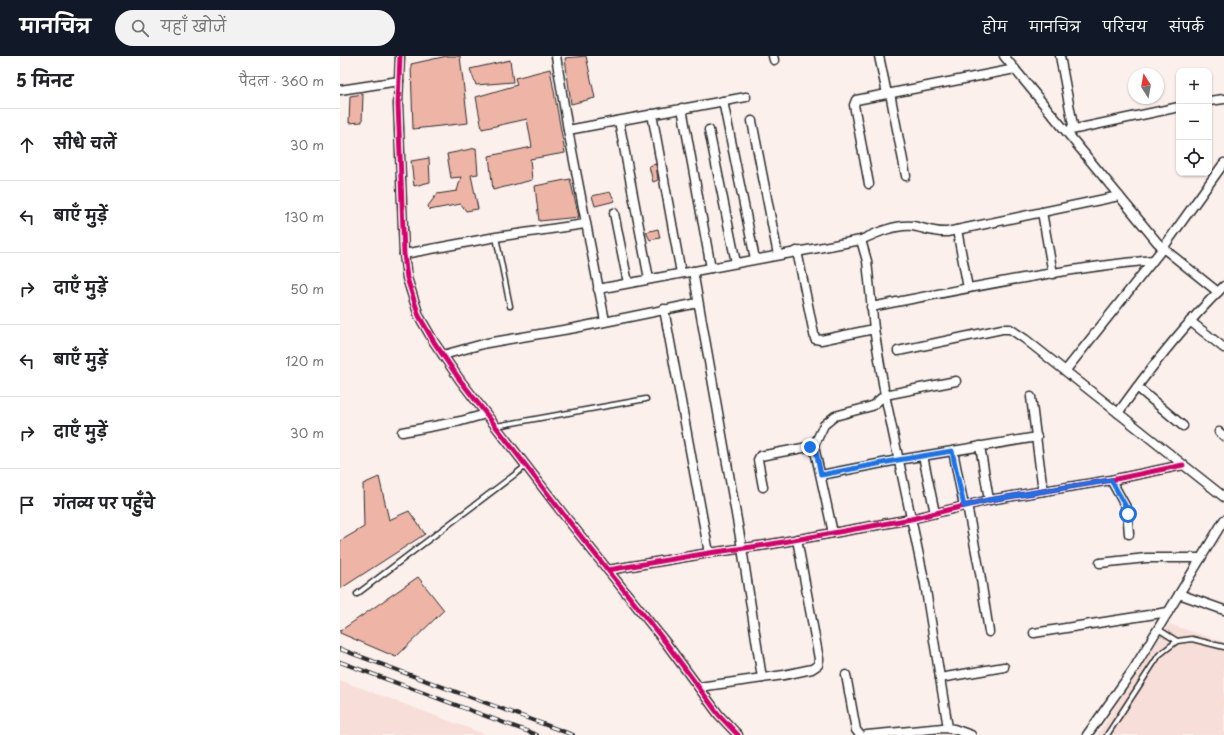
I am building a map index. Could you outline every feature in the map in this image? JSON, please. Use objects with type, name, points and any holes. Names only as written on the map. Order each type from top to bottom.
[{"type":"street","points":[[400,56],[398,104],[404,254],[407,278],[419,316],[443,355],[486,414],[666,643],[720,715],[738,735]]},
{"type":"street","points":[[556,56],[585,224],[605,321]]},
{"type":"street","points":[[880,56],[906,176]]},
{"type":"street","points":[[1004,56],[1070,132],[1119,196],[1163,248],[1221,289],[1190,321],[1156,361],[1118,413]]},
{"type":"street","points":[[1060,56],[1072,120],[1070,132]]},
{"type":"street","points":[[869,184],[854,102],[859,99],[1015,69]]},
{"type":"street","points":[[340,90],[399,81]]},
{"type":"street","points":[[568,130],[746,97]]},
{"type":"street","points":[[1212,100],[1224,98]]},
{"type":"street","points":[[723,101],[756,259]]},
{"type":"street","points":[[682,108],[711,268]]},
{"type":"street","points":[[1070,132],[1176,108]]},
{"type":"street","points":[[652,114],[681,273]]},
{"type":"street","points":[[619,121],[649,279]]},
{"type":"street","points":[[752,121],[778,255]]},
{"type":"street","points":[[709,130],[736,263]]},
{"type":"street","points":[[1066,370],[1163,248],[1224,163]]},
{"type":"street","points":[[598,289],[861,240],[890,229],[905,226],[941,232],[957,230],[1119,196]]},
{"type":"street","points":[[1042,212],[1053,274]]},
{"type":"street","points":[[614,213],[628,283]]},
{"type":"street","points":[[404,254],[496,237],[585,224]]},
{"type":"street","points":[[957,230],[968,288]]},
{"type":"street","points":[[861,240],[866,261],[874,329],[885,395],[925,584],[948,728]]},
{"type":"street","points":[[797,251],[815,339],[821,340],[874,329]]},
{"type":"street","points":[[871,307],[968,288],[1123,263],[1153,260]]},
{"type":"street","points":[[693,271],[742,548],[762,678]]},
{"type":"street","points":[[443,355],[480,344],[698,303]]},
{"type":"street","points":[[664,309],[709,553]]},
{"type":"street","points":[[1190,321],[1224,348]]},
{"type":"street","points":[[898,351],[1006,329],[1016,333],[1066,370],[1224,497]]},
{"type":"street","points":[[813,448],[828,421],[835,416],[872,406],[885,395],[956,381]]},
{"type":"street","points":[[1137,387],[1183,426]]},
{"type":"street","points":[[1031,397],[1044,491]]},
{"type":"street","points":[[402,432],[461,421],[486,414]]},
{"type":"street","points":[[821,475],[898,460],[1037,437]]},
{"type":"street","points":[[980,446],[989,500]]},
{"type":"street","points":[[763,487],[758,460],[760,456],[808,447],[813,448],[816,451],[834,533]]},
{"type":"street","points":[[952,451],[966,506],[989,632]]},
{"type":"street","points":[[923,456],[934,513]]},
{"type":"street","points":[[608,570],[766,545],[911,519],[989,500],[1111,480],[1183,465]]},
{"type":"street","points":[[1111,480],[1127,509],[1130,534]]},
{"type":"street","points":[[1087,735],[1133,670],[1224,520]]},
{"type":"street","points":[[699,687],[762,678],[816,668],[819,662],[797,539]]},
{"type":"street","points":[[1100,563],[1146,558],[1201,558]]},
{"type":"street","points":[[1179,594],[1224,610]]},
{"type":"street","points":[[1034,633],[1168,612]]},
{"type":"street","points":[[940,678],[1004,666]]},
{"type":"street","points":[[846,675],[856,730],[860,735]]},
{"type":"street","points":[[867,735],[948,728],[971,735]]},
{"type":"lane","points":[[496,237],[510,306]]},
{"type":"lane","points":[[496,426],[646,399]]},
{"type":"lane","points":[[357,594],[526,466]]},
{"type":"lane","points":[[1158,629],[1177,641]]},
{"type":"lane","points":[[1107,735],[1159,655],[1177,641],[1192,639],[1224,647]]},
{"type":"shaded area","points":[[1169,624],[1224,642],[1224,735],[1097,735]]},
{"type":"shaded area","points":[[340,680],[487,735],[340,735]]},
{"type":"building","points":[[447,56],[460,56],[468,123],[413,129],[411,64]]},
{"type":"building","points":[[586,56],[595,98],[571,104],[565,58]]},
{"type":"building","points":[[510,60],[513,82],[476,85],[470,69]]},
{"type":"building","points":[[550,69],[565,153],[530,159],[532,180],[493,190],[489,156],[532,147],[527,119],[482,129],[476,97],[517,85],[515,78]]},
{"type":"building","points":[[363,94],[362,122],[349,123],[350,96]]},
{"type":"building","points":[[476,148],[478,174],[471,175],[478,209],[466,211],[461,204],[429,210],[428,206],[437,194],[457,191],[461,177],[451,178],[447,154]]},
{"type":"building","points":[[429,158],[430,182],[414,186],[411,161]]},
{"type":"building","points":[[656,164],[658,180],[653,182],[649,166]]},
{"type":"building","points":[[570,179],[579,217],[539,221],[535,186]]},
{"type":"building","points":[[610,192],[615,201],[595,206],[592,196]]},
{"type":"building","points":[[658,229],[660,238],[650,240],[646,232]]},
{"type":"building","points":[[379,477],[389,520],[409,511],[425,534],[340,589],[340,541],[364,527],[363,484]]},
{"type":"building","points":[[418,577],[444,610],[396,657],[340,633],[340,631]]},
{"type":"railway","points":[[340,649],[573,735]]},
{"type":"railway","points":[[340,662],[537,735]]},
{"type":"cycle path","points":[[400,56],[398,104],[404,254],[407,278],[419,316],[434,342],[460,380],[564,515],[666,643],[719,715],[738,735]]},
{"type":"cycle path","points":[[608,570],[766,545],[911,519],[989,500],[1111,480],[1183,465]]},
{"type":"route","points":[[810,447],[816,451],[821,475],[952,451],[964,506],[989,500],[1111,480],[1127,509],[1128,514]]}]
